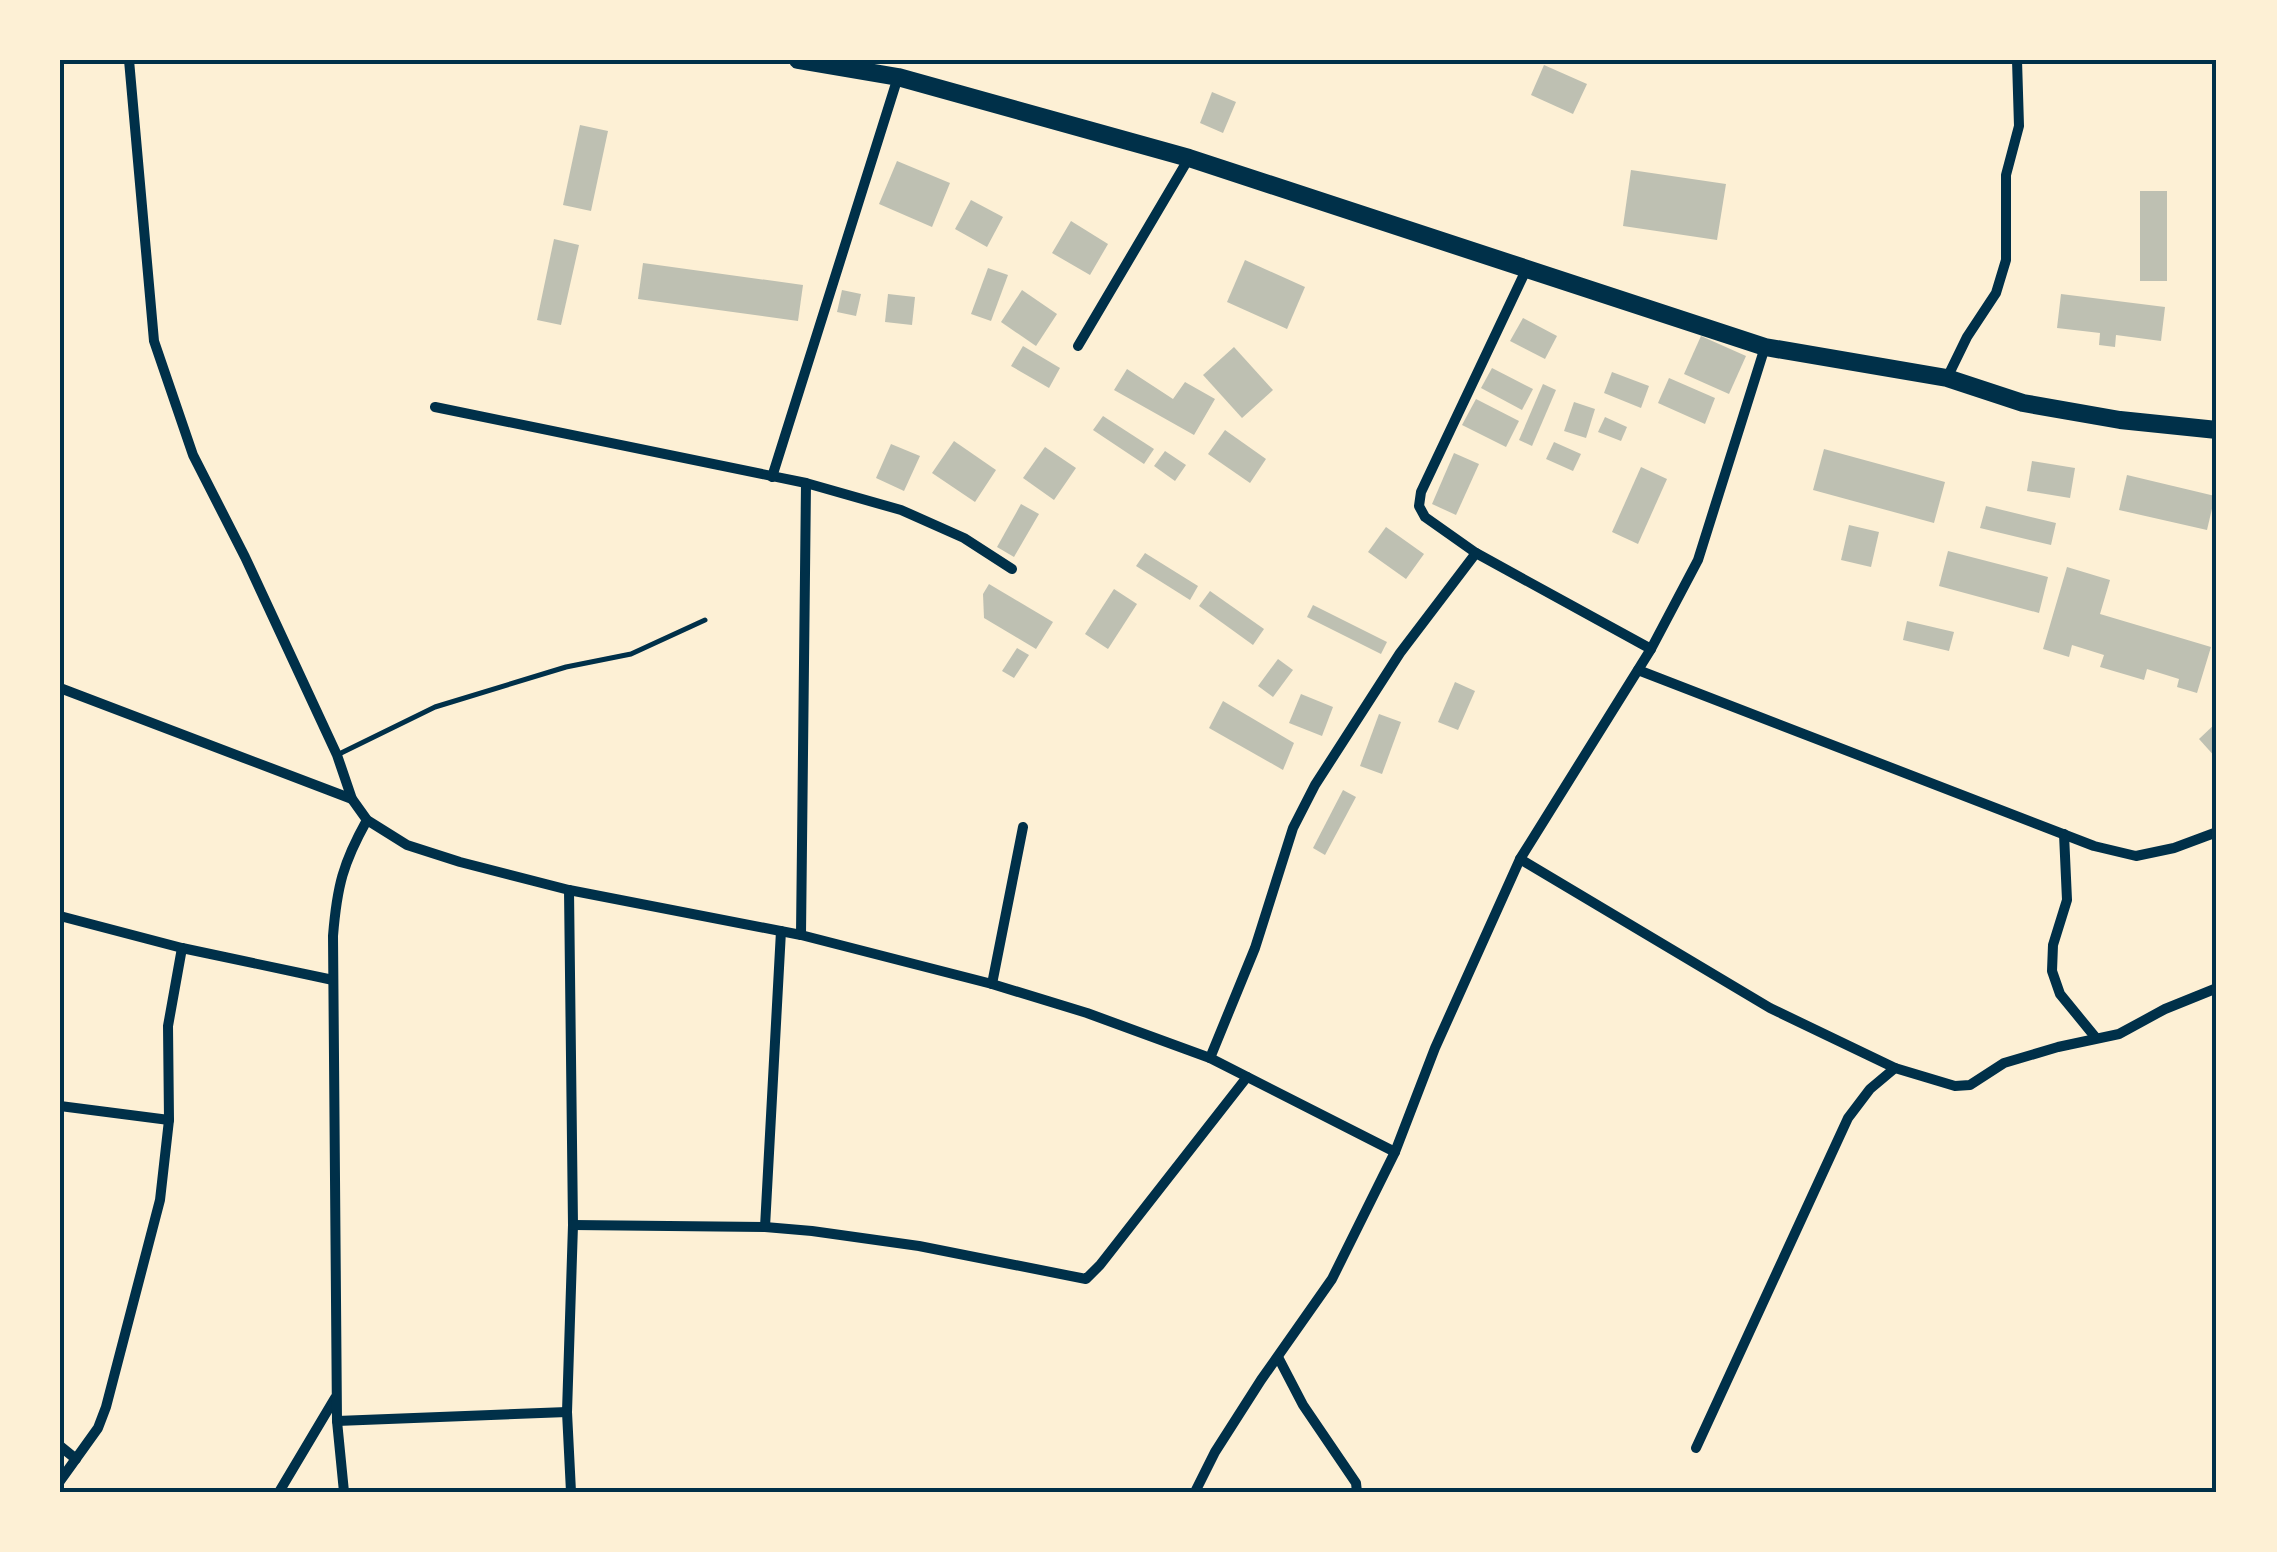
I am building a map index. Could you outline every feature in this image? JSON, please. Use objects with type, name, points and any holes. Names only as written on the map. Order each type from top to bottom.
[{"type":"main road","points":[[798,60],[898,77],[1188,158],[1765,346],[1947,378],[2023,403],[2120,420],[2217,430]]},
{"type":"street","points":[[130,60],[154,341],[194,455],[246,557],[337,756],[352,799],[367,820],[407,845],[568,890],[801,935],[1088,1013],[1210,1058],[1394,1152]]},
{"type":"street","points":[[1947,378],[1966,338],[1996,293],[2006,260],[2006,175],[2019,126],[2017,60]]},
{"type":"street","points":[[772,477],[898,77]]},
{"type":"street","points":[[1078,346],[1188,158]]},
{"type":"street","points":[[1527,268],[1421,492],[1419,506],[1425,517],[1476,552],[1651,648]]},
{"type":"street","points":[[1195,1492],[1215,1452],[1332,1279],[1394,1152],[1435,1048],[1520,860],[1638,670],[1698,560],[1765,346]]},
{"type":"street","points":[[435,407],[806,483],[901,510],[964,538],[1012,569]]},
{"type":"street","points":[[801,935],[806,483]]},
{"type":"street","points":[[1210,1058],[1256,948],[1293,828],[1315,785],[1400,653],[1476,552]]},
{"type":"street","points":[[1638,670],[2094,846],[2136,856],[2174,848],[2217,832]]},
{"type":"street","points":[[60,688],[352,799]]},
{"type":"street","points":[[344,1492],[337,1395],[333,980],[336,893],[346,856],[367,820]]},
{"type":"street","points":[[992,984],[1023,827]]},
{"type":"street","points":[[2064,834],[2067,900],[2054,945],[2052,971],[2060,994],[2096,1038]]},
{"type":"street","points":[[1520,860],[1770,1008],[1895,1068],[1955,1086],[1970,1085],[2004,1063],[2119,1034],[2217,988]]},
{"type":"street","points":[[568,890],[573,1225],[567,1412],[571,1492]]},
{"type":"street","points":[[60,916],[182,948],[333,980]]},
{"type":"street","points":[[765,1227],[781,932]]},
{"type":"street","points":[[60,1482],[98,1428],[106,1407],[160,1200],[169,1120],[168,1026],[182,948]]},
{"type":"street","points":[[1696,1448],[1848,1118],[1870,1089],[1895,1068]]},
{"type":"street","points":[[573,1225],[765,1227],[919,1246],[1086,1279],[1247,1077]]},
{"type":"street","points":[[60,1106],[169,1120]]},
{"type":"street","points":[[1278,1357],[1303,1405],[1356,1484],[1357,1492]]},
{"type":"street","points":[[279,1492],[337,1395]]},
{"type":"street","points":[[338,1421],[567,1412]]},
{"type":"street","points":[[60,1446],[76,1459]]},
{"type":"lane","points":[[337,756],[436,708],[566,667],[632,654],[705,620]]},
{"type":"building","points":[[1544,65],[1587,84],[1573,114],[1531,95]]},
{"type":"building","points":[[1212,92],[1236,102],[1223,133],[1200,123]]},
{"type":"building","points":[[580,125],[608,131],[591,211],[563,205]]},
{"type":"building","points":[[897,161],[950,183],[932,227],[879,204]]},
{"type":"building","points":[[1631,170],[1726,184],[1717,240],[1623,226]]},
{"type":"building","points":[[2140,191],[2167,191],[2167,281],[2140,281]]},
{"type":"building","points":[[971,200],[1003,217],[987,247],[955,229]]},
{"type":"building","points":[[1071,221],[1108,244],[1090,275],[1052,253]]},
{"type":"building","points":[[554,239],[579,245],[561,325],[537,320]]},
{"type":"building","points":[[1245,260],[1305,287],[1287,329],[1227,302]]},
{"type":"building","points":[[643,263],[803,285],[798,321],[638,299]]},
{"type":"building","points":[[988,268],[1008,275],[991,321],[971,314]]},
{"type":"building","points":[[842,290],[861,294],[856,316],[837,312]]},
{"type":"building","points":[[1022,290],[1057,314],[1036,346],[1001,322]]},
{"type":"building","points":[[888,294],[915,297],[912,325],[885,322]]},
{"type":"building","points":[[2061,294],[2165,307],[2161,341],[2116,335],[2115,347],[2099,345],[2100,333],[2057,328]]},
{"type":"building","points":[[1523,318],[1557,336],[1545,359],[1510,341]]},
{"type":"building","points":[[1701,336],[1746,356],[1729,394],[1684,374]]},
{"type":"building","points":[[1023,346],[1060,368],[1049,388],[1011,366]]},
{"type":"building","points":[[1234,347],[1273,390],[1242,418],[1203,375]]},
{"type":"building","points":[[1492,368],[1533,389],[1522,410],[1481,388]]},
{"type":"building","points":[[1127,369],[1173,399],[1185,382],[1215,399],[1194,435],[1114,390]]},
{"type":"building","points":[[1612,372],[1649,386],[1641,408],[1604,393]]},
{"type":"building","points":[[1669,378],[1715,398],[1705,424],[1658,403]]},
{"type":"building","points":[[1543,384],[1556,390],[1532,446],[1519,440]]},
{"type":"building","points":[[1476,399],[1519,421],[1506,447],[1462,425]]},
{"type":"building","points":[[1574,402],[1595,409],[1586,438],[1564,431]]},
{"type":"building","points":[[1103,416],[1154,449],[1144,464],[1093,430]]},
{"type":"building","points":[[1605,417],[1627,427],[1621,441],[1598,432]]},
{"type":"building","points":[[1225,430],[1266,459],[1250,483],[1208,454]]},
{"type":"building","points":[[954,441],[996,470],[975,502],[932,473]]},
{"type":"building","points":[[1554,442],[1581,454],[1573,471],[1546,459]]},
{"type":"building","points":[[891,444],[920,456],[904,491],[876,478]]},
{"type":"building","points":[[1045,447],[1076,468],[1054,500],[1023,478]]},
{"type":"building","points":[[1824,449],[1945,482],[1934,523],[1813,490]]},
{"type":"building","points":[[1165,451],[1186,465],[1175,481],[1154,466]]},
{"type":"building","points":[[1454,453],[1479,464],[1456,515],[1432,504]]},
{"type":"building","points":[[2032,461],[2075,468],[2070,498],[2027,491]]},
{"type":"building","points":[[1641,467],[1667,479],[1638,544],[1612,532]]},
{"type":"building","points":[[2127,475],[2215,496],[2207,530],[2119,510]]},
{"type":"building","points":[[1021,504],[1039,514],[1014,557],[997,547]]},
{"type":"building","points":[[1986,506],[2056,523],[2051,545],[1980,528]]},
{"type":"building","points":[[1849,525],[1879,532],[1871,567],[1841,560]]},
{"type":"building","points":[[1386,527],[1424,554],[1406,579],[1368,552]]},
{"type":"building","points":[[1948,551],[2048,577],[2039,613],[1939,586]]},
{"type":"building","points":[[1145,553],[1198,586],[1190,600],[1136,566]]},
{"type":"building","points":[[2067,567],[2110,580],[2100,614],[2211,647],[2197,693],[2177,687],[2179,679],[2147,669],[2144,680],[2100,667],[2104,655],[2072,645],[2069,657],[2043,649]]},
{"type":"building","points":[[989,584],[1053,622],[1036,649],[984,618],[983,594]]},
{"type":"building","points":[[1114,589],[1137,604],[1108,649],[1085,634]]},
{"type":"building","points":[[1210,591],[1264,629],[1253,645],[1199,606]]},
{"type":"building","points":[[1313,605],[1387,642],[1381,654],[1307,617]]},
{"type":"building","points":[[1907,621],[1954,632],[1949,651],[1903,640]]},
{"type":"building","points":[[1017,648],[1029,655],[1014,678],[1002,671]]},
{"type":"building","points":[[1278,659],[1293,670],[1273,697],[1258,686]]},
{"type":"building","points":[[1455,682],[1475,691],[1458,730],[1438,722]]},
{"type":"building","points":[[1301,694],[1333,707],[1322,736],[1289,723]]},
{"type":"building","points":[[1223,701],[1294,743],[1283,770],[1209,728]]},
{"type":"building","points":[[1379,714],[1401,722],[1382,774],[1360,766]]},
{"type":"building","points":[[2217,722],[2217,759],[2199,739]]},
{"type":"building","points":[[1343,790],[1356,797],[1325,855],[1313,848]]}]
